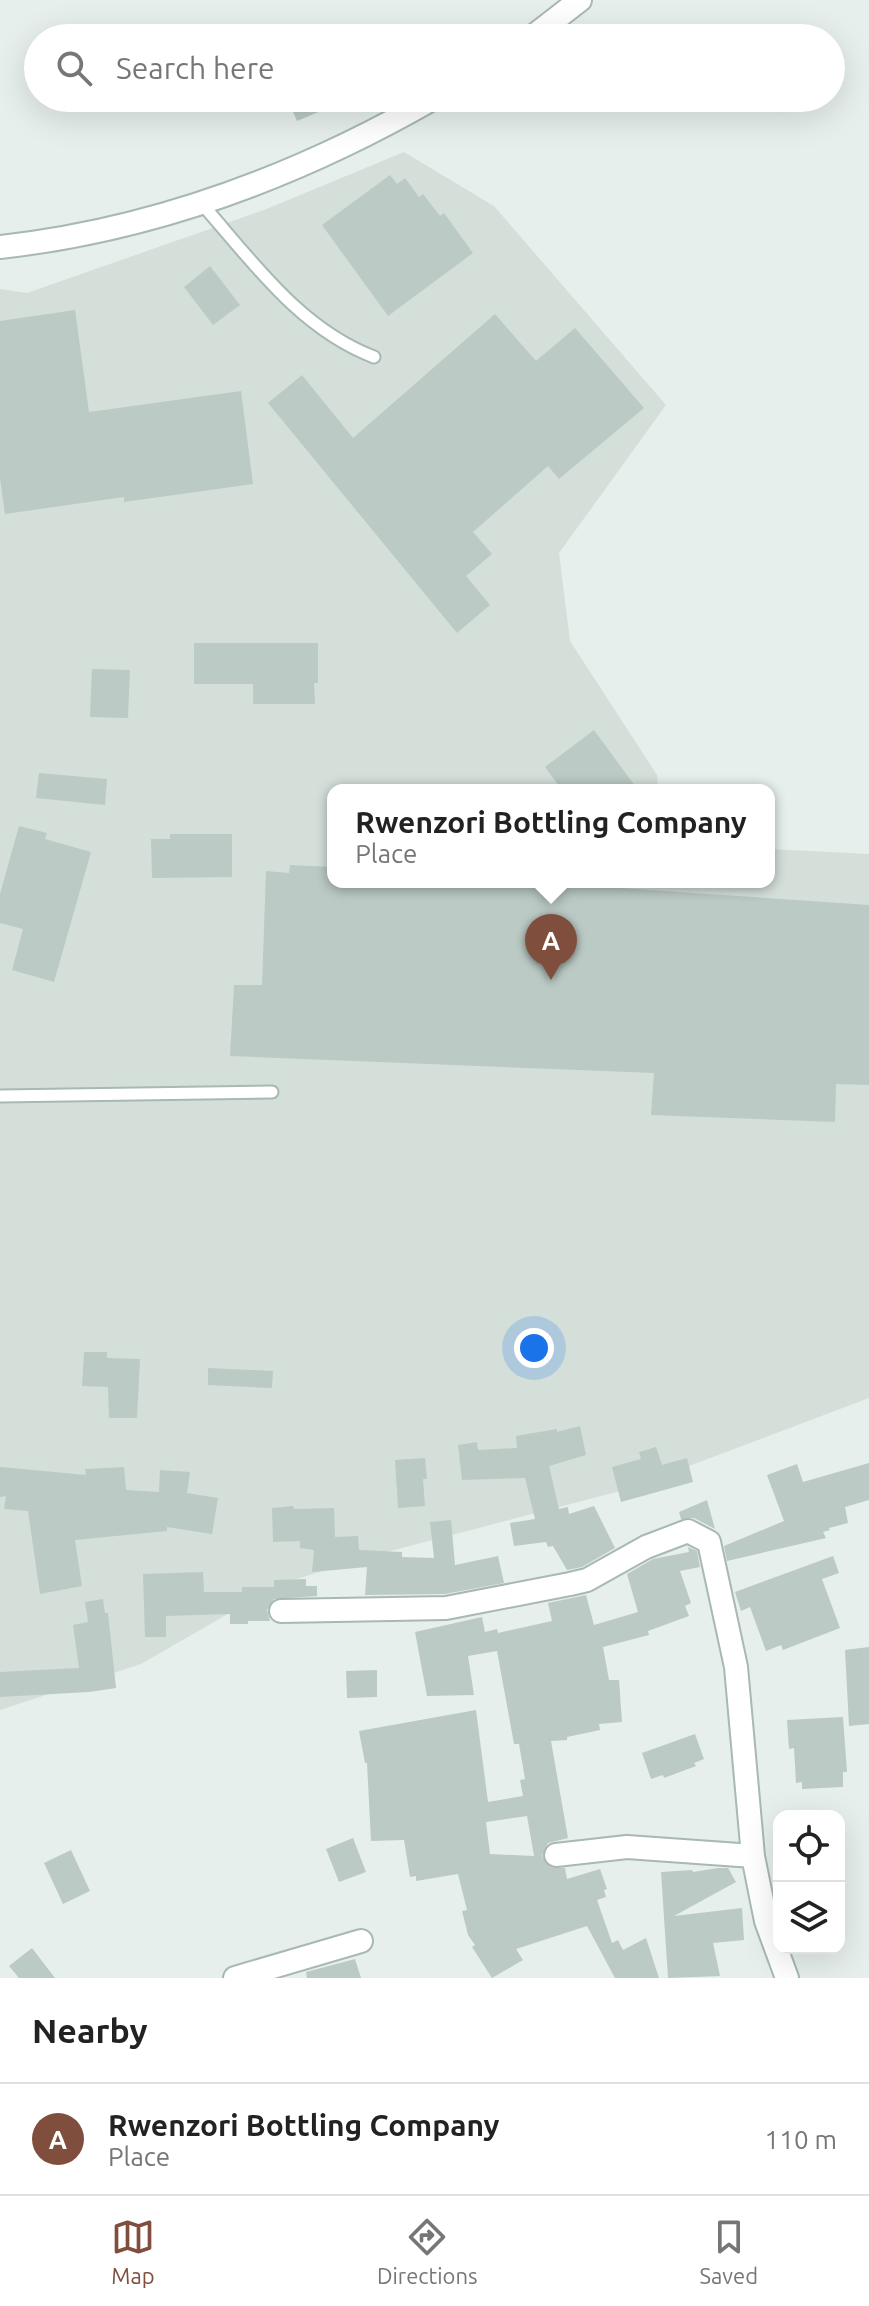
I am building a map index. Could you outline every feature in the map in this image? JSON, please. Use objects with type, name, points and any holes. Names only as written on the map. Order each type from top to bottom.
[{"type":"street","points":[[549,24],[580,0]]},
{"type":"street","points":[[0,247],[69,237],[202,204],[332,153],[408,112]]},
{"type":"street","points":[[281,1611],[446,1608],[587,1580],[646,1547],[688,1531],[698,1534],[709,1542],[736,1667],[753,1856],[766,1921],[787,1978]]},
{"type":"street","points":[[556,1855],[627,1847],[753,1856]]},
{"type":"street","points":[[235,1978],[361,1941]]},
{"type":"lane","points":[[202,204],[302,315],[349,347],[374,357]]},
{"type":"lane","points":[[0,1096],[272,1092]]},
{"type":"shaded area","points":[[404,152],[494,206],[666,405],[559,553],[570,641],[657,775],[658,784],[327,784],[327,888],[775,888],[775,849],[869,854],[869,1398],[628,1489],[379,1554],[280,1584],[141,1664],[0,1710],[0,289],[27,293],[264,210]]},
{"type":"building","points":[[293,112],[319,112],[297,121]]},
{"type":"building","points":[[390,175],[397,184],[405,178],[419,197],[423,194],[440,216],[444,213],[473,253],[388,316],[322,225]]},
{"type":"building","points":[[210,266],[240,305],[213,325],[184,287]]},
{"type":"building","points":[[75,310],[89,412],[241,391],[253,484],[124,502],[124,497],[5,514],[0,478],[0,321]]},
{"type":"building","points":[[495,314],[536,361],[575,328],[644,408],[559,479],[548,466],[473,532],[492,554],[466,576],[490,605],[457,633],[268,403],[302,375],[353,438]]},
{"type":"building","points":[[194,643],[318,643],[315,704],[253,704],[253,684],[194,684]]},
{"type":"building","points":[[92,669],[130,670],[128,718],[90,717]]},
{"type":"building","points":[[594,730],[634,784],[558,784],[545,767]]},
{"type":"building","points":[[39,773],[107,779],[105,805],[36,798]]},
{"type":"building","points":[[19,826],[47,833],[45,839],[91,852],[54,982],[12,970],[23,929],[0,923],[0,894]]},
{"type":"building","points":[[170,834],[232,834],[232,877],[152,878],[151,839],[170,839]]},
{"type":"building","points":[[290,865],[327,867],[327,888],[619,888],[869,905],[869,1085],[836,1084],[835,1122],[651,1115],[654,1073],[230,1056],[234,985],[262,985],[266,871],[289,873]]},
{"type":"building","points":[[84,1352],[107,1352],[107,1358],[140,1359],[137,1418],[109,1418],[108,1387],[82,1386]]},
{"type":"building","points":[[208,1368],[273,1371],[272,1388],[208,1385]]},
{"type":"building","points":[[580,1426],[586,1455],[549,1466],[559,1509],[568,1507],[569,1514],[594,1506],[615,1548],[582,1567],[567,1570],[553,1546],[548,1547],[546,1542],[514,1546],[510,1523],[535,1519],[525,1478],[462,1480],[458,1445],[477,1442],[478,1450],[517,1448],[516,1436]]},
{"type":"building","points":[[656,1447],[662,1465],[687,1458],[693,1482],[621,1502],[612,1467],[641,1459],[639,1452]]},
{"type":"building","points":[[425,1458],[425,1506],[398,1508],[395,1460]]},
{"type":"building","points":[[869,1463],[869,1500],[845,1507],[848,1523],[823,1532],[826,1538],[727,1561],[724,1546],[784,1521],[767,1475],[797,1464],[803,1482]]},
{"type":"building","points":[[0,1467],[86,1475],[85,1469],[124,1467],[126,1490],[159,1492],[160,1470],[190,1472],[187,1493],[218,1498],[212,1534],[167,1527],[167,1531],[75,1540],[82,1586],[40,1594],[28,1511],[4,1509],[6,1496],[0,1497]]},
{"type":"building","points":[[707,1500],[715,1529],[694,1518],[681,1519],[679,1512]]},
{"type":"building","points":[[293,1506],[294,1509],[334,1508],[335,1537],[358,1536],[359,1550],[402,1552],[402,1557],[434,1558],[430,1522],[451,1520],[455,1565],[498,1556],[504,1583],[445,1594],[365,1595],[367,1567],[312,1572],[314,1550],[300,1548],[300,1541],[273,1542],[272,1508]]},
{"type":"building","points":[[688,1547],[697,1551],[700,1567],[680,1571],[691,1603],[685,1606],[689,1616],[648,1631],[649,1635],[603,1647],[609,1680],[619,1680],[622,1722],[599,1724],[600,1730],[567,1737],[567,1740],[551,1741],[568,1838],[548,1843],[542,1856],[550,1867],[565,1868],[567,1879],[600,1869],[607,1889],[604,1890],[606,1897],[597,1900],[612,1943],[618,1940],[623,1950],[646,1938],[659,1978],[615,1978],[587,1926],[516,1949],[523,1960],[492,1978],[468,1935],[462,1911],[467,1910],[458,1874],[416,1881],[416,1876],[410,1877],[404,1840],[371,1841],[367,1763],[359,1731],[476,1710],[488,1802],[523,1796],[520,1780],[525,1779],[519,1744],[514,1744],[497,1651],[468,1656],[474,1695],[427,1696],[415,1632],[482,1617],[485,1632],[497,1629],[498,1633],[552,1621],[548,1603],[586,1595],[594,1625],[638,1612],[627,1574],[653,1559],[689,1552]],"holes":[[[527,1816],[534,1856],[490,1854],[486,1822]]]},
{"type":"building","points":[[833,1556],[839,1573],[822,1579],[840,1628],[783,1650],[781,1645],[766,1651],[750,1607],[741,1611],[735,1592]]},
{"type":"building","points":[[203,1572],[204,1592],[242,1592],[242,1587],[274,1587],[274,1580],[306,1579],[306,1586],[317,1586],[317,1596],[274,1599],[267,1610],[270,1621],[248,1621],[248,1624],[230,1624],[230,1614],[166,1616],[166,1637],[145,1637],[143,1574]]},
{"type":"building","points":[[103,1599],[105,1613],[108,1613],[116,1688],[0,1697],[0,1672],[79,1668],[73,1625],[88,1622],[85,1602]]},
{"type":"building","points":[[869,1647],[869,1724],[849,1726],[845,1650]]},
{"type":"building","points":[[377,1670],[377,1697],[347,1698],[346,1671]]},
{"type":"building","points":[[843,1717],[847,1772],[843,1772],[843,1787],[802,1789],[802,1782],[796,1783],[794,1748],[789,1749],[787,1720]]},
{"type":"building","points":[[695,1734],[704,1759],[694,1763],[696,1766],[664,1778],[663,1775],[651,1779],[642,1753]]},
{"type":"building","points":[[353,1838],[366,1872],[339,1882],[326,1849]]},
{"type":"building","points":[[71,1850],[90,1891],[63,1904],[44,1863]]},
{"type":"building","points":[[728,1868],[736,1882],[674,1916],[742,1908],[744,1940],[713,1943],[720,1976],[668,1978],[661,1872]]},
{"type":"building","points":[[32,1948],[55,1978],[19,1978],[9,1966]]},
{"type":"building","points":[[355,1959],[361,1978],[307,1978],[306,1972]]},
{"type":"place","name":"Rwenzori Bottling Company","points":[[551,980]]}]
